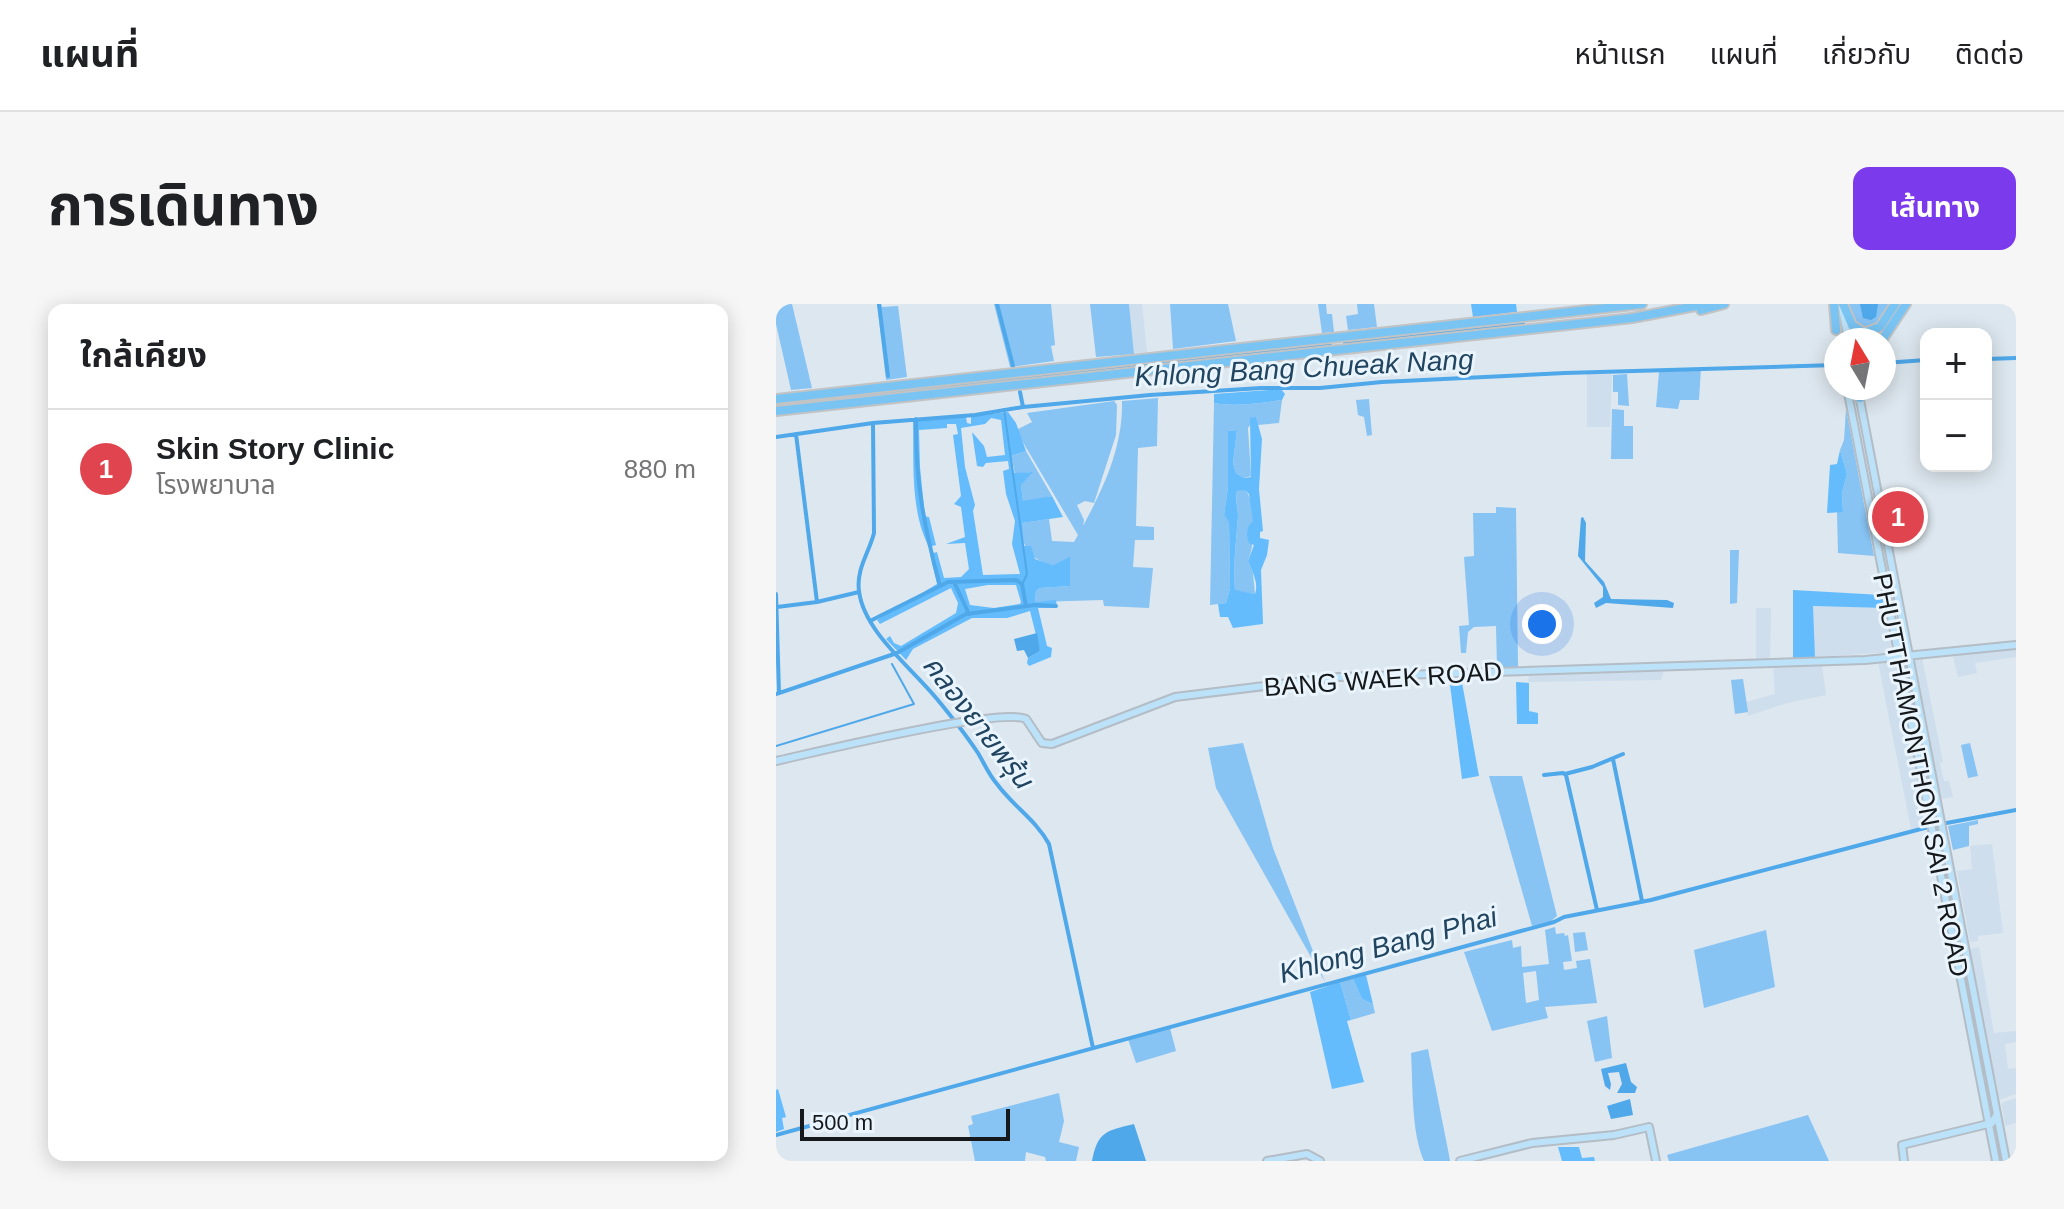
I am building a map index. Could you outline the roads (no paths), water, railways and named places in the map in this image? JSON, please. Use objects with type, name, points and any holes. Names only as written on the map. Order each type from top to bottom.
[{"type":"main road","points":[[776,399],[1642,304]]},
{"type":"main road","points":[[1642,317],[1706,304]]},
{"type":"main road","points":[[776,411],[1685,313],[1724,304]]},
{"type":"main road","points":[[1833,304],[1836,328]]},
{"type":"main road","points":[[1842,304],[1850,323],[1858,331],[1871,332],[1882,324],[1895,304]]},
{"type":"main road","points":[[1842,304],[1846,328]]},
{"type":"main road","points":[[1890,328],[1906,304]]},
{"type":"main road","points":[[1540,315],[1535,321],[1541,328]]},
{"type":"main road","points":[[1527,317],[1531,323],[1529,330]]},
{"type":"main road","points":[[1337,337],[1338,350]]},
{"type":"main road","name":"PHUTTHAMONTHON SAI 2 ROAD","points":[[1849,400],[1996,1161]]},
{"type":"main road","name":"PHUTTHAMONTHON SAI 2 ROAD","points":[[1860,400],[2006,1161]]},
{"type":"main road","points":[[1874,531],[1880,533],[1885,528]]},
{"type":"main road","name":"BANG WAEK ROAD","points":[[776,761],[948,725],[1022,717],[1030,722],[1042,743],[1048,744],[1175,697],[1334,678],[1899,658],[2016,645]]},
{"type":"main road","points":[[1920,766],[1930,764]]},
{"type":"main road","points":[[1981,1090],[1986,1093],[1992,1089]]},
{"type":"main road","points":[[1904,1161],[1902,1145],[1992,1123],[1997,1114]]},
{"type":"main road","points":[[1460,1161],[1525,1144],[1614,1135],[1649,1127],[1656,1161]]},
{"type":"main road","points":[[1267,1161],[1307,1154],[1320,1161]]},
{"type":"waterway","points":[[879,304],[888,376]]},
{"type":"waterway","points":[[997,304],[1013,366]]},
{"type":"waterway","points":[[1345,343],[1523,324]]},
{"type":"waterway","points":[[820,400],[1330,345]]},
{"type":"waterway","name":"Khlong Bang Chueak Nang","points":[[1992,359],[2016,358]]},
{"type":"waterway","name":"Khlong Bang Chueak Nang","points":[[1896,362],[1920,360]]},
{"type":"waterway","name":"Khlong Bang Chueak Nang","points":[[776,437],[873,423],[1150,395],[1565,373],[1824,365]]},
{"type":"waterway","points":[[1020,392],[1023,407]]},
{"type":"waterway","points":[[1004,409],[1027,574],[1022,585]]},
{"type":"waterway","points":[[916,419],[922,503],[940,586]]},
{"type":"waterway","name":"คลองยายพรุ้น","points":[[873,423],[874,533],[859,575],[863,606],[879,635],[942,705],[994,780],[1049,844],[1093,1048]]},
{"type":"waterway","points":[[796,434],[817,602]]},
{"type":"waterway","points":[[870,621],[948,582],[1016,580],[1022,584],[1026,606]]},
{"type":"waterway","points":[[954,582],[969,614]]},
{"type":"waterway","points":[[777,607],[859,592]]},
{"type":"waterway","points":[[776,594],[779,693]]},
{"type":"waterway","points":[[776,694],[897,653],[966,614],[1035,605],[1056,606]]},
{"type":"waterway","points":[[776,746],[914,704],[892,664]]},
{"type":"waterway","points":[[1565,774],[1623,754]]},
{"type":"waterway","points":[[1613,759],[1642,901]]},
{"type":"waterway","points":[[1544,775],[1566,775],[1597,910]]},
{"type":"waterway","name":"Khlong Bang Phai","points":[[776,1135],[1564,917],[1651,900],[1936,825],[2016,810]]},
{"type":"place","name":"Skin Story Clinic","points":[[1898,517]]}]
